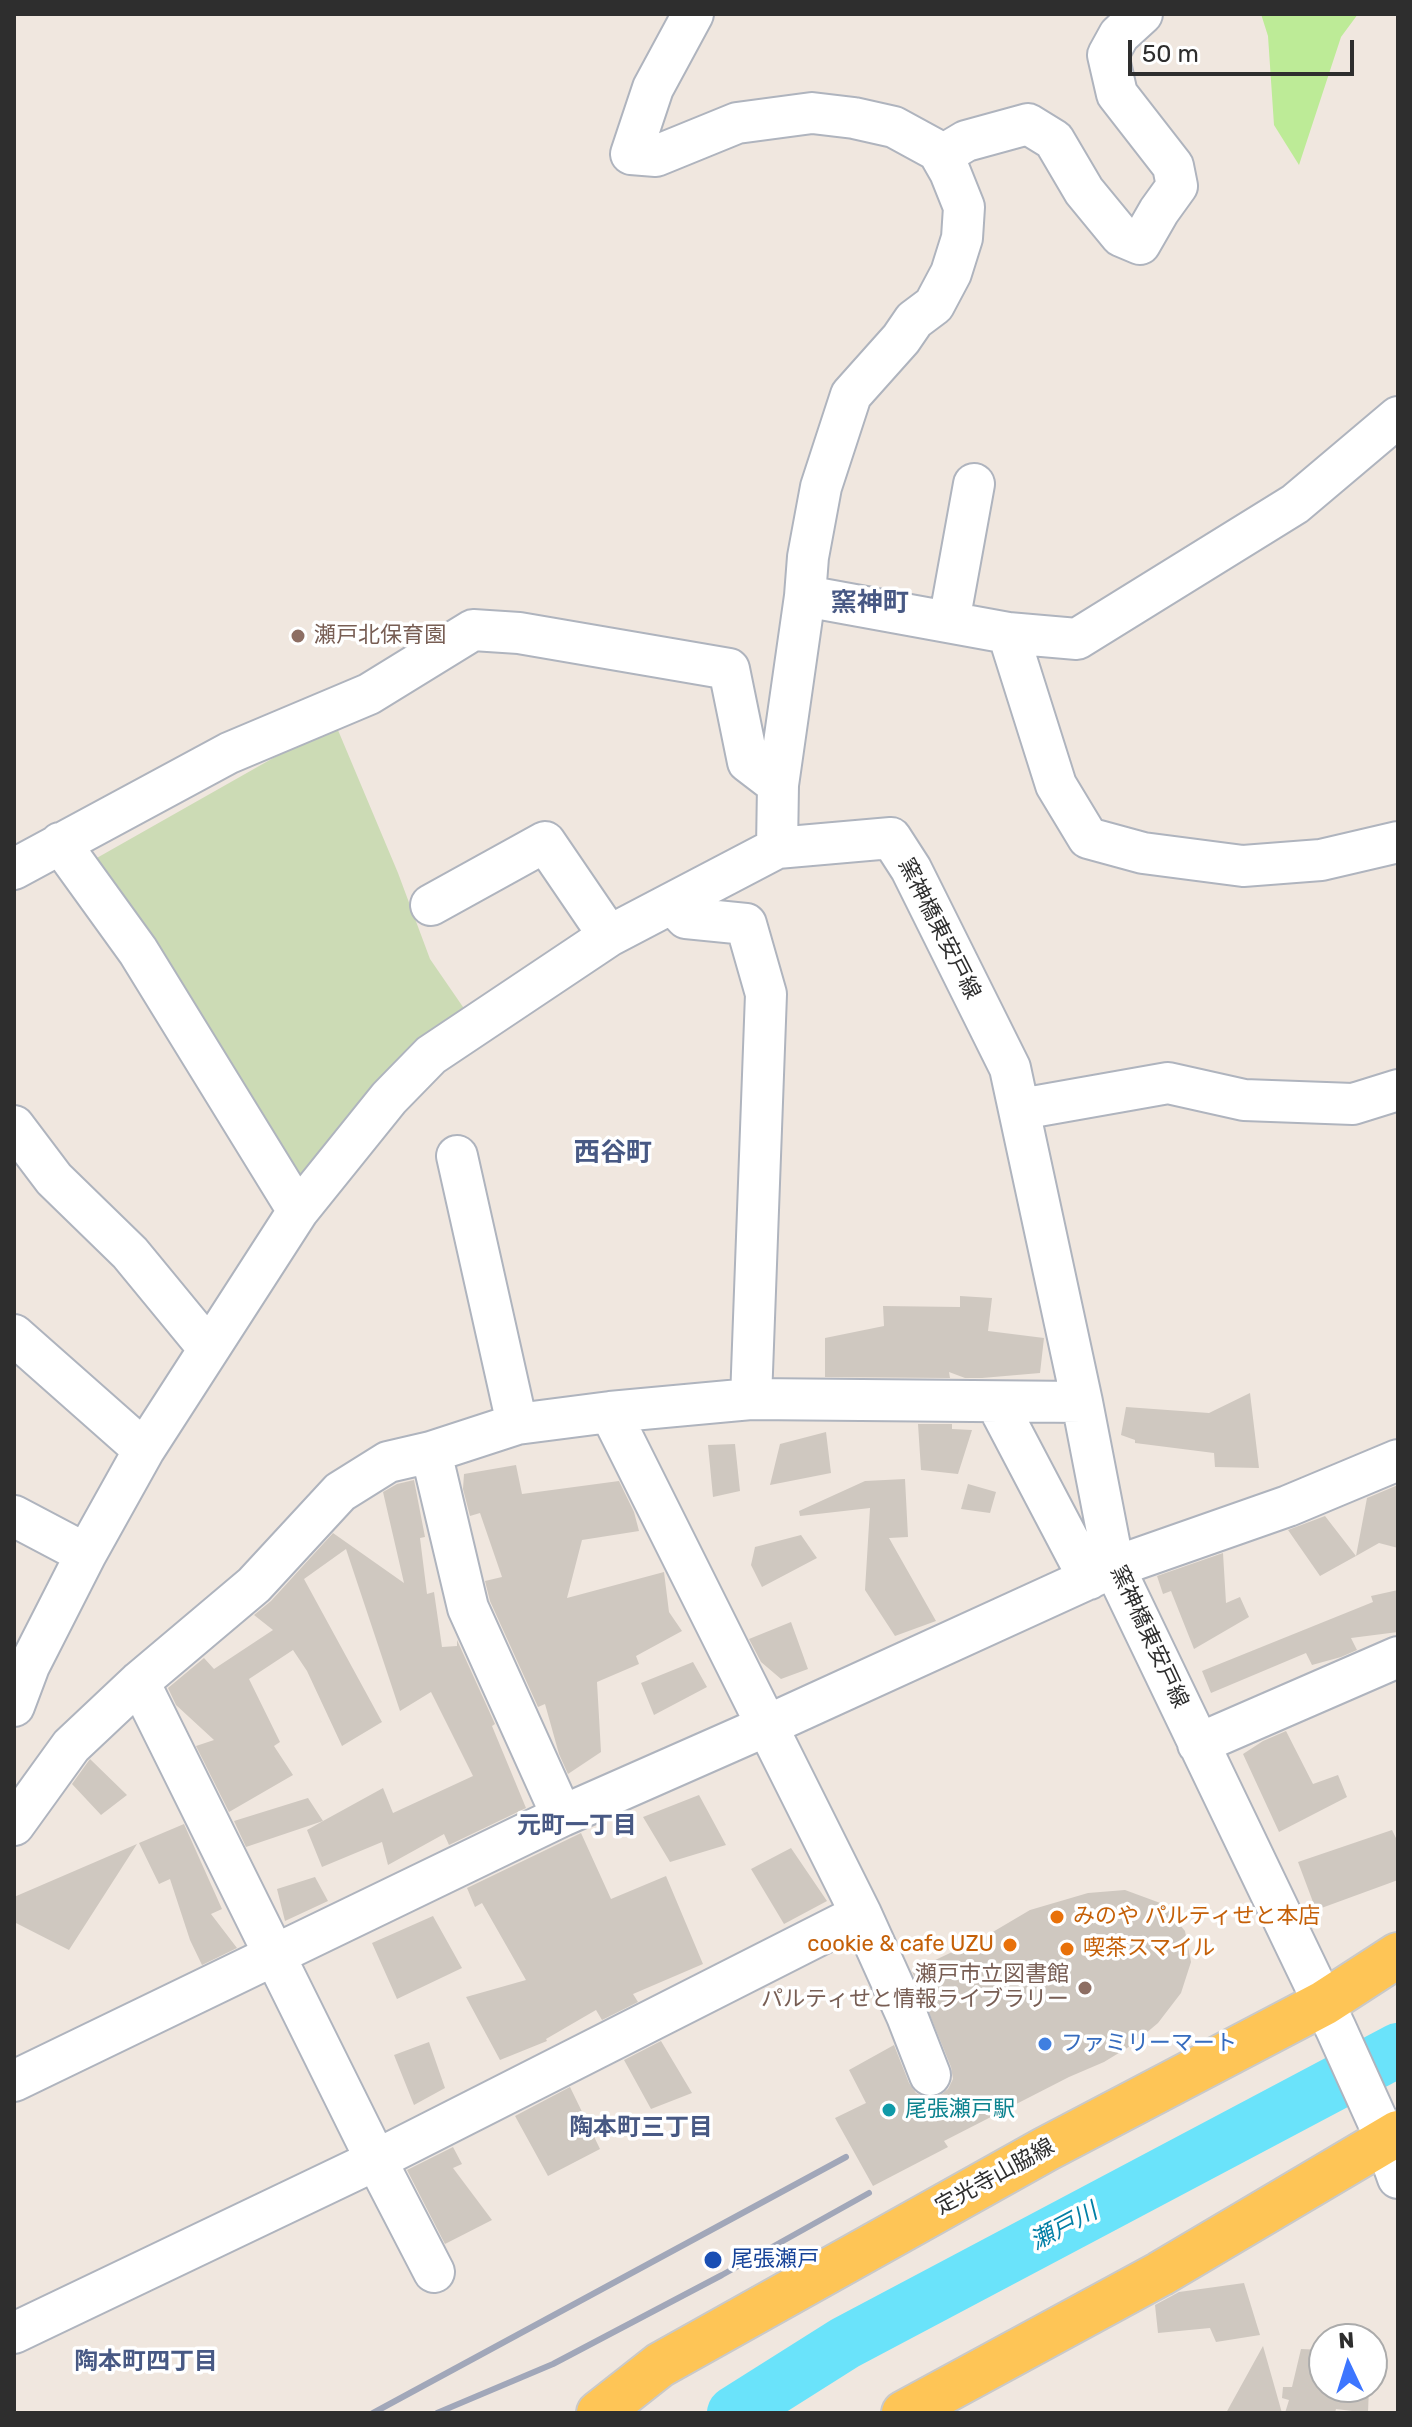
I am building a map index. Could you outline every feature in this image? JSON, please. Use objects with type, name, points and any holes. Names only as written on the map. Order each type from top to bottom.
[{"type":"main road","name":"定光寺山脇線","points":[[599,2413],[660,2365],[1046,2149],[1330,2016],[1398,1955]]},
{"type":"main road","points":[[904,2413],[1160,2274],[1390,2143]]},
{"type":"street","points":[[14,1706],[29,1666],[144,1450],[298,1211],[389,1098],[431,1055],[609,936],[777,848],[778,785],[808,557],[821,487],[851,395],[914,320],[934,305],[951,273],[962,238],[964,207],[938,151],[894,127],[854,118],[812,113],[737,123],[656,156],[631,154],[653,88],[693,14]]},
{"type":"street","points":[[941,156],[966,141],[1028,124],[1054,140],[1084,191],[1121,236],[1140,244],[1177,186],[1173,166],[1117,94],[1108,55],[1119,35],[1142,14]]},
{"type":"street","points":[[805,596],[1008,633],[1077,639],[1295,504],[1398,417]]},
{"type":"street","points":[[949,622],[974,484]]},
{"type":"street","points":[[14,869],[229,753],[369,694],[473,630],[519,633],[729,669],[748,762],[778,785]]},
{"type":"street","points":[[1008,633],[1056,785],[1088,838],[1143,853],[1243,866],[1321,860],[1398,842]]},
{"type":"street","name":"窯神橋東安戸線","points":[[777,848],[891,838],[911,869],[1010,1068],[1082,1402],[1101,1573],[1198,1744],[1390,2143]]},
{"type":"street","points":[[431,905],[545,842],[609,936]]},
{"type":"street","points":[[60,843],[138,951],[298,1211]]},
{"type":"street","points":[[672,903],[686,918],[746,924],[766,994],[751,1399]]},
{"type":"street","points":[[1021,1109],[1168,1083],[1244,1100],[1353,1104],[1398,1090]]},
{"type":"street","points":[[14,1126],[54,1179],[130,1253],[209,1349]]},
{"type":"street","points":[[457,1156],[517,1424]]},
{"type":"street","points":[[14,1335],[144,1450]]},
{"type":"street","points":[[14,1825],[71,1746],[139,1682],[254,1585],[340,1492],[388,1462],[431,1452],[517,1424],[751,1399],[1082,1402]]},
{"type":"street","points":[[996,1402],[1101,1573]]},
{"type":"street","points":[[610,1412],[861,1914],[930,2075]]},
{"type":"street","points":[[431,1452],[468,1608],[562,1816]]},
{"type":"street","points":[[14,2081],[562,1816],[1101,1573],[1288,1506],[1398,1460]]},
{"type":"street","points":[[14,1516],[86,1554]]},
{"type":"street","points":[[1198,1744],[1398,1657]]},
{"type":"street","points":[[139,1682],[434,2272]]},
{"type":"street","points":[[14,2333],[376,2160],[861,1914]]},
{"type":"green space","points":[[1261,14],[1358,14],[1341,37],[1299,165],[1274,125],[1268,36]]},
{"type":"green space","points":[[335,723],[398,873],[430,959],[474,1023],[297,1191],[95,859]]},
{"type":"building","points":[[960,1296],[992,1298],[988,1331],[1044,1338],[1040,1373],[982,1378],[965,1378],[949,1372],[950,1378],[825,1377],[825,1338],[884,1326],[883,1306],[960,1307]]},
{"type":"building","points":[[1250,1393],[1259,1468],[1215,1467],[1214,1453],[1135,1443],[1135,1440],[1121,1435],[1126,1407],[1209,1413]]},
{"type":"building","points":[[918,1424],[952,1424],[952,1429],[972,1430],[958,1474],[921,1470]]},
{"type":"building","points":[[826,1432],[831,1473],[770,1485],[780,1444]]},
{"type":"building","points":[[735,1444],[740,1491],[713,1497],[708,1445]]},
{"type":"building","points":[[516,1465],[522,1494],[619,1481],[634,1512],[639,1531],[582,1540],[567,1598],[664,1572],[669,1612],[682,1631],[636,1656],[639,1664],[597,1682],[601,1752],[568,1774],[545,1704],[538,1707],[490,1601],[485,1581],[502,1577],[480,1513],[470,1516],[463,1489],[464,1474]]},
{"type":"building","points":[[905,1479],[908,1537],[889,1538],[936,1621],[895,1636],[865,1590],[870,1508],[800,1516],[799,1511],[865,1481]]},
{"type":"building","points":[[414,1480],[425,1537],[420,1538],[427,1594],[434,1592],[442,1647],[457,1646],[457,1640],[495,1724],[492,1726],[526,1808],[449,1845],[444,1834],[388,1865],[382,1842],[322,1867],[307,1830],[383,1788],[393,1813],[473,1776],[431,1692],[400,1711],[346,1549],[304,1579],[382,1722],[342,1746],[307,1671],[293,1650],[249,1679],[280,1742],[274,1746],[293,1775],[229,1812],[196,1746],[214,1740],[176,1705],[168,1688],[204,1658],[214,1669],[273,1630],[254,1615],[271,1601],[333,1533],[404,1583],[383,1492],[397,1484]]},
{"type":"building","points":[[968,1484],[996,1492],[990,1513],[961,1509]]},
{"type":"building","points":[[1398,1485],[1398,1548],[1379,1543],[1356,1556],[1367,1498]]},
{"type":"building","points":[[1325,1516],[1356,1556],[1320,1576],[1288,1530]]},
{"type":"building","points":[[801,1535],[817,1558],[762,1587],[751,1565],[755,1547]]},
{"type":"building","points":[[1223,1553],[1226,1603],[1240,1597],[1249,1617],[1194,1649],[1171,1591],[1163,1594],[1157,1576]]},
{"type":"building","points":[[1398,1590],[1398,1632],[1351,1638],[1357,1650],[1341,1657],[1312,1665],[1306,1653],[1211,1693],[1202,1671],[1373,1602],[1371,1596]]},
{"type":"building","points":[[791,1622],[808,1669],[781,1679],[761,1662],[749,1639]]},
{"type":"building","points":[[693,1662],[707,1687],[654,1715],[641,1683]]},
{"type":"building","points":[[1286,1731],[1313,1784],[1338,1775],[1347,1797],[1279,1832],[1243,1754]]},
{"type":"building","points":[[90,1759],[127,1795],[101,1815],[72,1784]]},
{"type":"building","points":[[699,1795],[726,1845],[670,1862],[643,1817]]},
{"type":"building","points":[[308,1798],[323,1821],[246,1847],[234,1821]]},
{"type":"building","points":[[184,1824],[222,1909],[211,1914],[237,1948],[202,1965],[190,1940],[170,1879],[159,1884],[139,1843]]},
{"type":"building","points":[[1392,1830],[1398,1842],[1398,1880],[1316,1910],[1298,1862]]},
{"type":"building","points":[[581,1833],[611,1899],[666,1876],[703,1964],[633,1994],[638,2002],[602,2020],[596,2010],[547,2041],[500,2060],[466,1997],[526,1980],[482,1903],[475,1907],[467,1888]]},
{"type":"building","points":[[137,1844],[69,1950],[14,1922],[14,1897]]},
{"type":"building","points":[[791,1848],[827,1901],[784,1924],[751,1869]]},
{"type":"building","points":[[315,1877],[328,1901],[285,1921],[277,1889]]},
{"type":"building","points":[[1125,1890],[1163,1904],[1185,1931],[1191,1962],[1181,1993],[1158,2023],[1132,2045],[1104,2062],[944,2141],[948,2147],[873,2186],[835,2118],[866,2103],[849,2070],[894,2045],[916,2093],[927,2098],[939,2096],[948,2089],[953,2079],[912,1971],[986,1936],[1030,1910],[1088,1893]]},
{"type":"building","points":[[433,1916],[462,1968],[397,1999],[372,1943]]},
{"type":"building","points":[[661,2041],[692,2093],[651,2109],[624,2060]]},
{"type":"building","points":[[429,2042],[445,2088],[414,2105],[394,2055]]},
{"type":"building","points":[[570,2087],[600,2149],[548,2176],[515,2116]]},
{"type":"building","points":[[453,2147],[462,2164],[453,2168],[492,2220],[445,2244],[407,2170]]},
{"type":"building","points":[[1244,2283],[1260,2335],[1216,2342],[1210,2328],[1158,2333],[1155,2305],[1179,2292]]},
{"type":"building","points":[[1263,2346],[1282,2413],[1226,2413]]},
{"type":"building","points":[[1301,2349],[1308,2349],[1308,2403],[1368,2403],[1368,2413],[1336,2409],[1335,2413],[1285,2413],[1289,2400],[1282,2398],[1283,2387],[1292,2387]]},
{"type":"waterway","name":"瀬戸川","points":[[734,2413],[845,2343],[1398,2050]]},
{"type":"railway","points":[[373,2413],[846,2157]]},
{"type":"railway","points":[[437,2413],[553,2364],[869,2193]]},
{"type":"place","name":"瀬戸北保育園","points":[[298,636]]},
{"type":"place","name":"みのや パルティせと本店","points":[[1057,1917]]},
{"type":"place","name":"cookie & cafe UZU","points":[[1010,1945]]},
{"type":"place","name":"喫茶スマイル","points":[[1067,1949]]},
{"type":"place","name":"瀬戸市立図書館 パルティせと情報ライブラリー","points":[[1085,1988]]},
{"type":"place","name":"ファミリーマート","points":[[1045,2044]]},
{"type":"place","name":"尾張瀬戸駅","points":[[889,2110]]},
{"type":"place","name":"尾張瀬戸","points":[[713,2260]]},
{"type":"district","name":"窯神町","points":[[870,603]]},
{"type":"district","name":"西谷町","points":[[613,1153]]},
{"type":"district","name":"元町一丁目","points":[[577,1826]]},
{"type":"district","name":"陶本町三丁目","points":[[641,2128]]},
{"type":"district","name":"陶本町四丁目","points":[[146,2362]]}]
